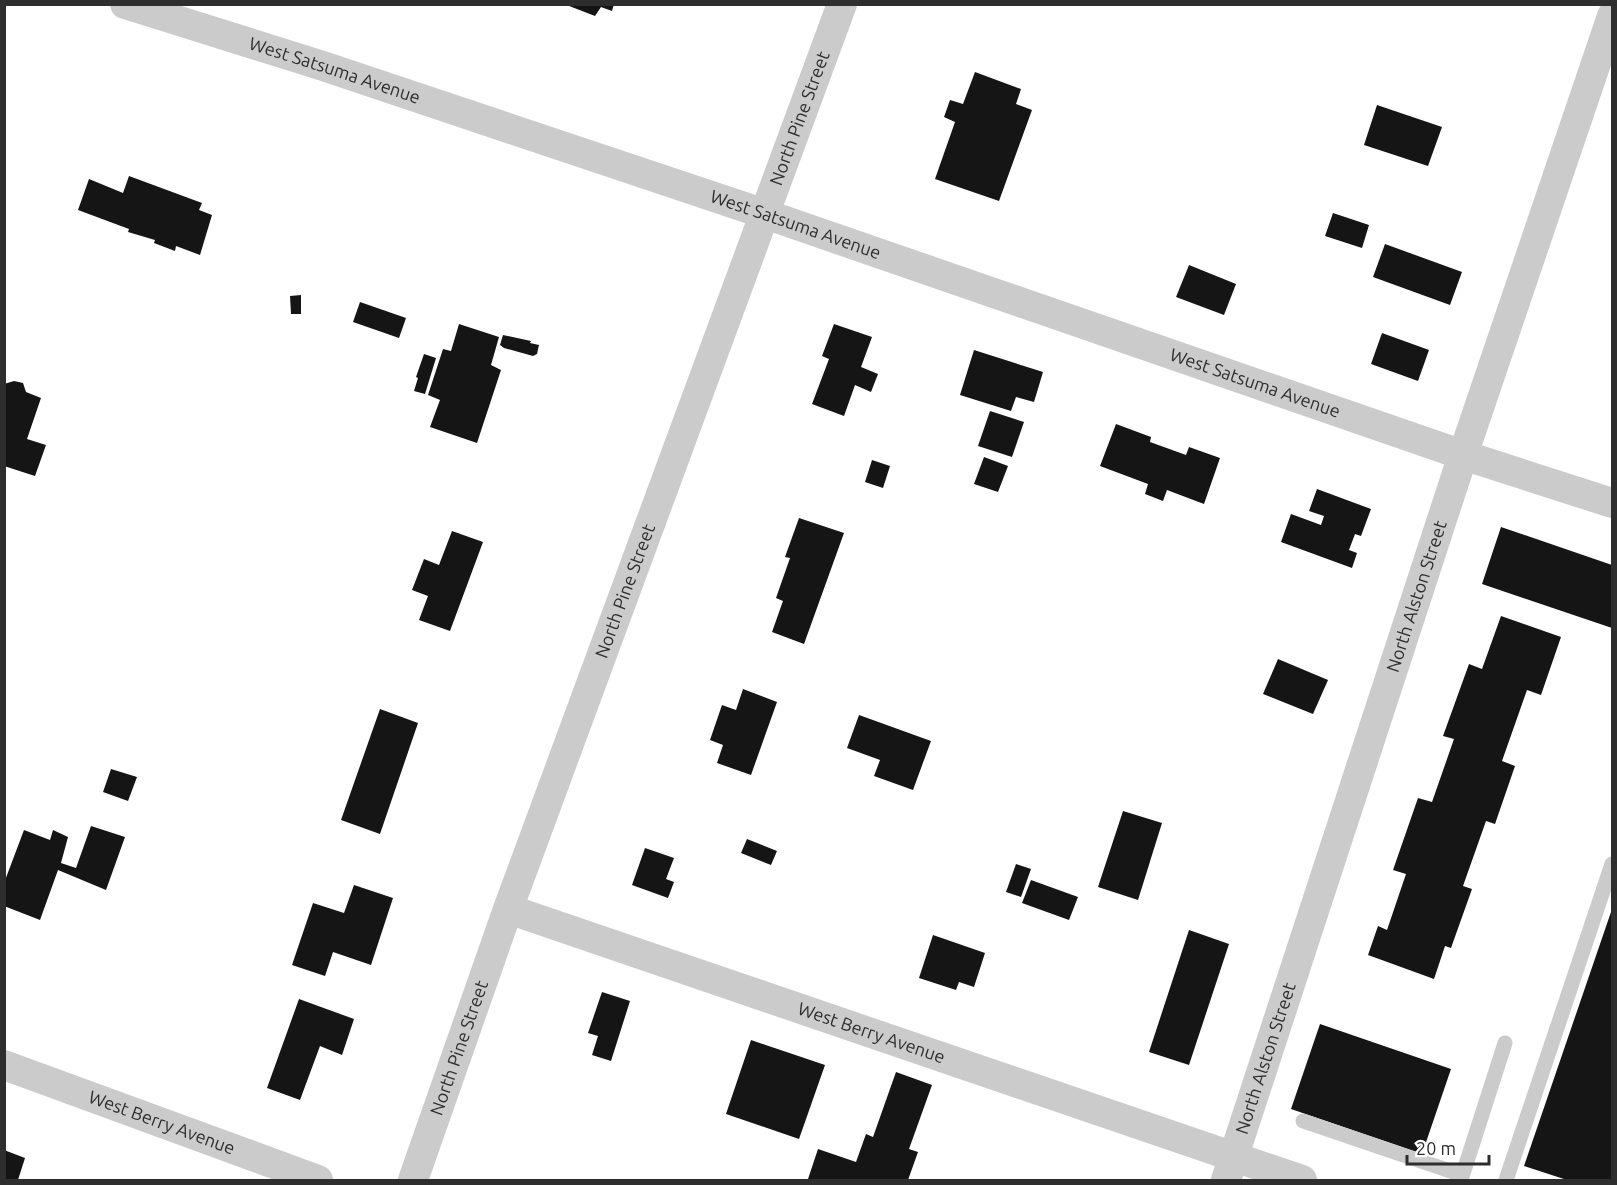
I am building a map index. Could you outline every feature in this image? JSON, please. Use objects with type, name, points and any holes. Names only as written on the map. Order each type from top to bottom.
[{"type":"street","name":"West Satsuma Avenue","points":[[124,4],[323,66],[765,214],[1463,455],[1612,503]]},
{"type":"street","name":"North Pine Street","points":[[413,1180],[508,909],[842,4]]},
{"type":"street","name":"North Alston Street","points":[[1230,1169],[1463,455],[1612,16]]},
{"type":"street","name":"West Berry Avenue","points":[[508,909],[1230,1169],[1302,1180]]},
{"type":"street","name":"West Berry Avenue","points":[[4,1065],[318,1180]]},
{"type":"lane","points":[[1506,1180],[1612,864]]},
{"type":"lane","points":[[1303,1121],[1461,1178],[1505,1042]]},
{"type":"building","points":[[564,4],[614,4],[612,11],[601,7],[595,16]]},
{"type":"building","points":[[975,72],[1021,89],[1016,104],[1032,110],[999,201],[935,179],[955,122],[944,117],[950,100],[963,104]]},
{"type":"building","points":[[1377,105],[1442,127],[1428,166],[1364,145]]},
{"type":"building","points":[[129,176],[202,203],[199,210],[212,215],[200,255],[176,246],[175,251],[154,243],[155,240],[128,232],[129,229],[78,210],[89,179],[123,193]]},
{"type":"building","points":[[1333,213],[1369,225],[1362,248],[1325,236]]},
{"type":"building","points":[[1385,244],[1462,272],[1450,305],[1373,277]]},
{"type":"building","points":[[1189,265],[1236,284],[1224,315],[1176,297]]},
{"type":"building","points":[[301,295],[301,314],[291,314],[290,296]]},
{"type":"building","points":[[360,302],[406,318],[399,338],[353,322]]},
{"type":"building","points":[[459,324],[499,337],[491,365],[501,370],[477,443],[430,427],[440,400],[428,395],[443,349],[451,351]]},
{"type":"building","points":[[834,324],[872,337],[861,367],[878,374],[871,392],[855,385],[844,416],[812,404],[829,359],[822,356]]},
{"type":"building","points":[[1382,333],[1429,350],[1418,381],[1371,364]]},
{"type":"building","points":[[503,335],[539,345],[537,354],[533,356],[504,348],[500,345]]},
{"type":"building","points":[[974,350],[1043,372],[1034,402],[1016,397],[1011,411],[960,395]]},
{"type":"building","points":[[424,354],[436,358],[425,394],[414,391]]},
{"type":"building","points":[[14,381],[23,383],[26,392],[41,398],[27,439],[46,445],[35,476],[4,466],[4,384]]},
{"type":"building","points":[[990,411],[1024,422],[1012,457],[978,446]]},
{"type":"building","points":[[1116,424],[1151,437],[1150,442],[1186,455],[1189,447],[1220,458],[1204,504],[1167,490],[1163,501],[1145,494],[1148,484],[1100,466]]},
{"type":"building","points":[[984,457],[1008,466],[998,492],[974,484]]},
{"type":"building","points":[[872,460],[890,466],[883,488],[865,482]]},
{"type":"building","points":[[1317,489],[1371,509],[1361,536],[1355,534],[1349,550],[1357,553],[1352,568],[1281,542],[1291,514],[1321,525],[1324,516],[1309,511]]},
{"type":"building","points":[[799,518],[844,533],[804,644],[772,632],[783,601],[776,598],[790,558],[785,557]]},
{"type":"building","points":[[1501,527],[1612,565],[1612,628],[1482,584]]},
{"type":"building","points":[[452,531],[483,542],[450,631],[419,620],[428,596],[412,590],[424,559],[439,565]]},
{"type":"building","points":[[1501,616],[1561,637],[1541,695],[1527,690],[1502,761],[1515,766],[1495,824],[1486,821],[1463,886],[1472,889],[1451,948],[1445,946],[1434,979],[1368,955],[1378,926],[1387,930],[1406,874],[1393,870],[1418,798],[1432,802],[1454,739],[1443,736],[1469,664],[1482,669]]},
{"type":"building","points":[[1278,659],[1328,680],[1313,714],[1263,694]]},
{"type":"building","points":[[743,689],[777,702],[751,775],[717,763],[723,745],[710,740],[722,705],[736,710]]},
{"type":"building","points":[[380,709],[418,723],[380,834],[341,820]]},
{"type":"building","points":[[859,715],[931,741],[913,790],[874,776],[880,760],[847,748]]},
{"type":"building","points":[[111,769],[137,777],[128,801],[103,792]]},
{"type":"building","points":[[1123,811],[1162,823],[1138,900],[1098,887]]},
{"type":"building","points":[[91,826],[125,837],[106,890],[58,870],[40,920],[4,906],[4,883],[24,830],[50,840],[53,830],[68,837],[61,863],[76,868]]},
{"type":"building","points":[[747,839],[777,851],[771,865],[741,853]]},
{"type":"building","points":[[645,848],[674,858],[666,879],[674,882],[668,898],[632,885]]},
{"type":"building","points":[[1016,864],[1031,869],[1021,897],[1006,892]]},
{"type":"building","points":[[1031,880],[1078,897],[1069,920],[1022,903]]},
{"type":"building","points":[[354,885],[393,898],[371,965],[333,952],[325,976],[292,965],[313,903],[344,913]]},
{"type":"building","points":[[1612,909],[1612,1180],[1567,1180],[1524,1166]]},
{"type":"building","points":[[1189,930],[1229,944],[1189,1065],[1149,1052]]},
{"type":"building","points":[[933,935],[985,953],[974,987],[959,982],[956,990],[919,978]]},
{"type":"building","points":[[602,992],[630,1001],[611,1061],[592,1055],[598,1036],[588,1033]]},
{"type":"building","points":[[299,999],[354,1019],[342,1055],[320,1046],[300,1100],[267,1088]]},
{"type":"building","points":[[1320,1024],[1451,1069],[1422,1154],[1291,1109]]},
{"type":"building","points":[[751,1040],[825,1065],[799,1139],[726,1114]]},
{"type":"building","points":[[896,1072],[932,1085],[909,1149],[918,1152],[908,1180],[808,1179],[818,1149],[856,1162],[866,1134],[873,1137]]},
{"type":"building","points":[[4,1150],[25,1158],[18,1180],[4,1180]]}]
